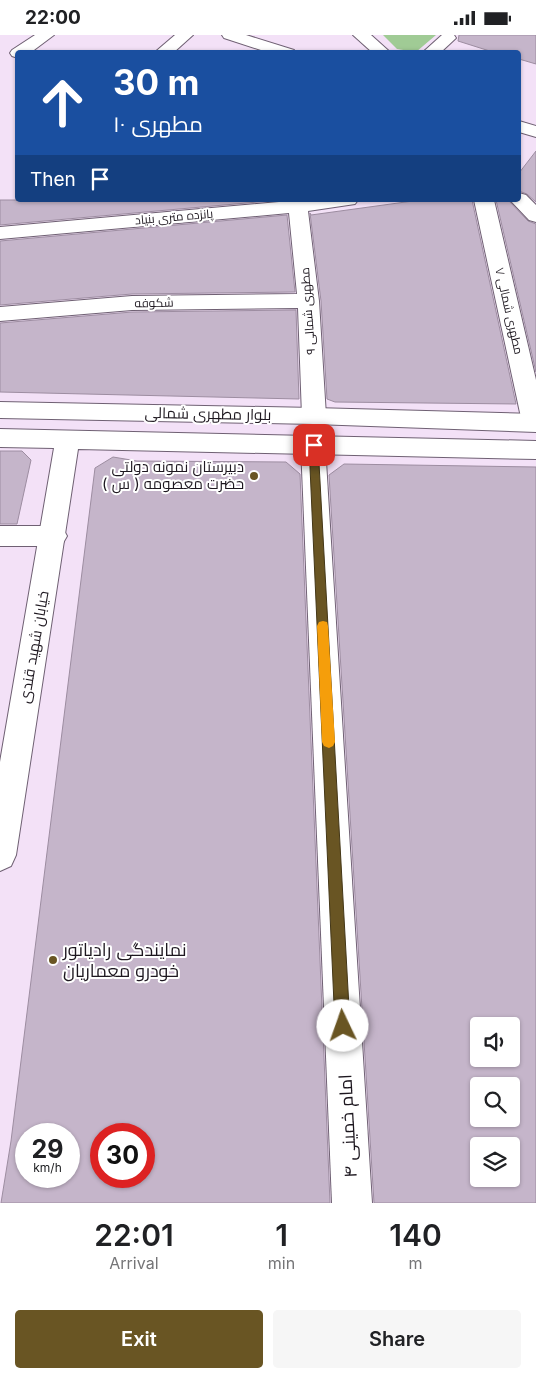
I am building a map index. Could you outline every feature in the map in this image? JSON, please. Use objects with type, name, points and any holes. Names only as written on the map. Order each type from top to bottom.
[{"type":"street","points":[[22,50],[46,35]]},
{"type":"street","points":[[166,50],[185,35]]},
{"type":"street","points":[[230,35],[278,50]]},
{"type":"street","points":[[361,35],[379,50]]},
{"type":"street","points":[[434,50],[448,38]]},
{"type":"street","points":[[521,127],[536,132]]},
{"type":"street","points":[[521,201],[536,216]]},
{"type":"street","name":"پانزده متری بنیاد","points":[[0,233],[104,215],[273,205],[298,206],[331,202]]},
{"type":"street","name":"مطهری شمالی ۷","points":[[484,202],[535,423]]},
{"type":"street","name":"مطهری شمالی ۹","points":[[298,206],[308,301],[314,416]]},
{"type":"street","name":"شکوفه","points":[[0,314],[132,303],[308,301]]},
{"type":"street","name":"بلوار مطهری شمالی","points":[[0,410],[314,416],[535,423]]},
{"type":"street","name":"بلوار مطهری شمالی","points":[[0,438],[536,450]]},
{"type":"street","name":"خیابان شهید قندی","points":[[0,855],[6,776],[54,536],[68,439]]},
{"type":"street","name":"امام خمینی ۴","points":[[314,445],[352,1203]]},
{"type":"street","points":[[0,537],[54,536]]},
{"type":"green space","points":[[383,35],[436,35],[418,50],[397,49]]},
{"type":"building","points":[[459,35],[536,35],[536,64],[521,60],[521,50],[486,50],[458,41]]},
{"type":"building","points":[[536,151],[536,202],[527,194],[521,192],[521,170]]},
{"type":"building","points":[[0,200],[15,200],[15,202],[258,202],[0,225]]},
{"type":"building","points":[[405,202],[472,202],[516,404],[335,402],[327,399],[321,301],[310,213],[311,215]]},
{"type":"building","points":[[496,202],[510,202],[528,221],[536,224],[536,372]]},
{"type":"building","points":[[287,215],[295,292],[132,294],[0,305],[0,241]]},
{"type":"building","points":[[296,310],[299,399],[0,392],[0,323],[132,312]]},
{"type":"building","points":[[0,451],[22,451],[31,460],[17,524],[0,524]]},
{"type":"building","points":[[113,457],[137,461],[286,462],[300,474],[330,1203],[1,1203],[11,1141],[95,468]]},
{"type":"building","points":[[344,464],[536,467],[536,1203],[374,1203],[329,475]]},
{"type":"slow traffic","points":[[323,626],[329,742]]},
{"type":"place","name":"دبیرستان نمونه دولتی حضرت معصومه ( س )","points":[[254,476]]},
{"type":"place","name":"نمایندگی رادیاتور خودرو معماریان","points":[[53,960]]},
{"type":"route","points":[[314,445],[343,1026]]}]
